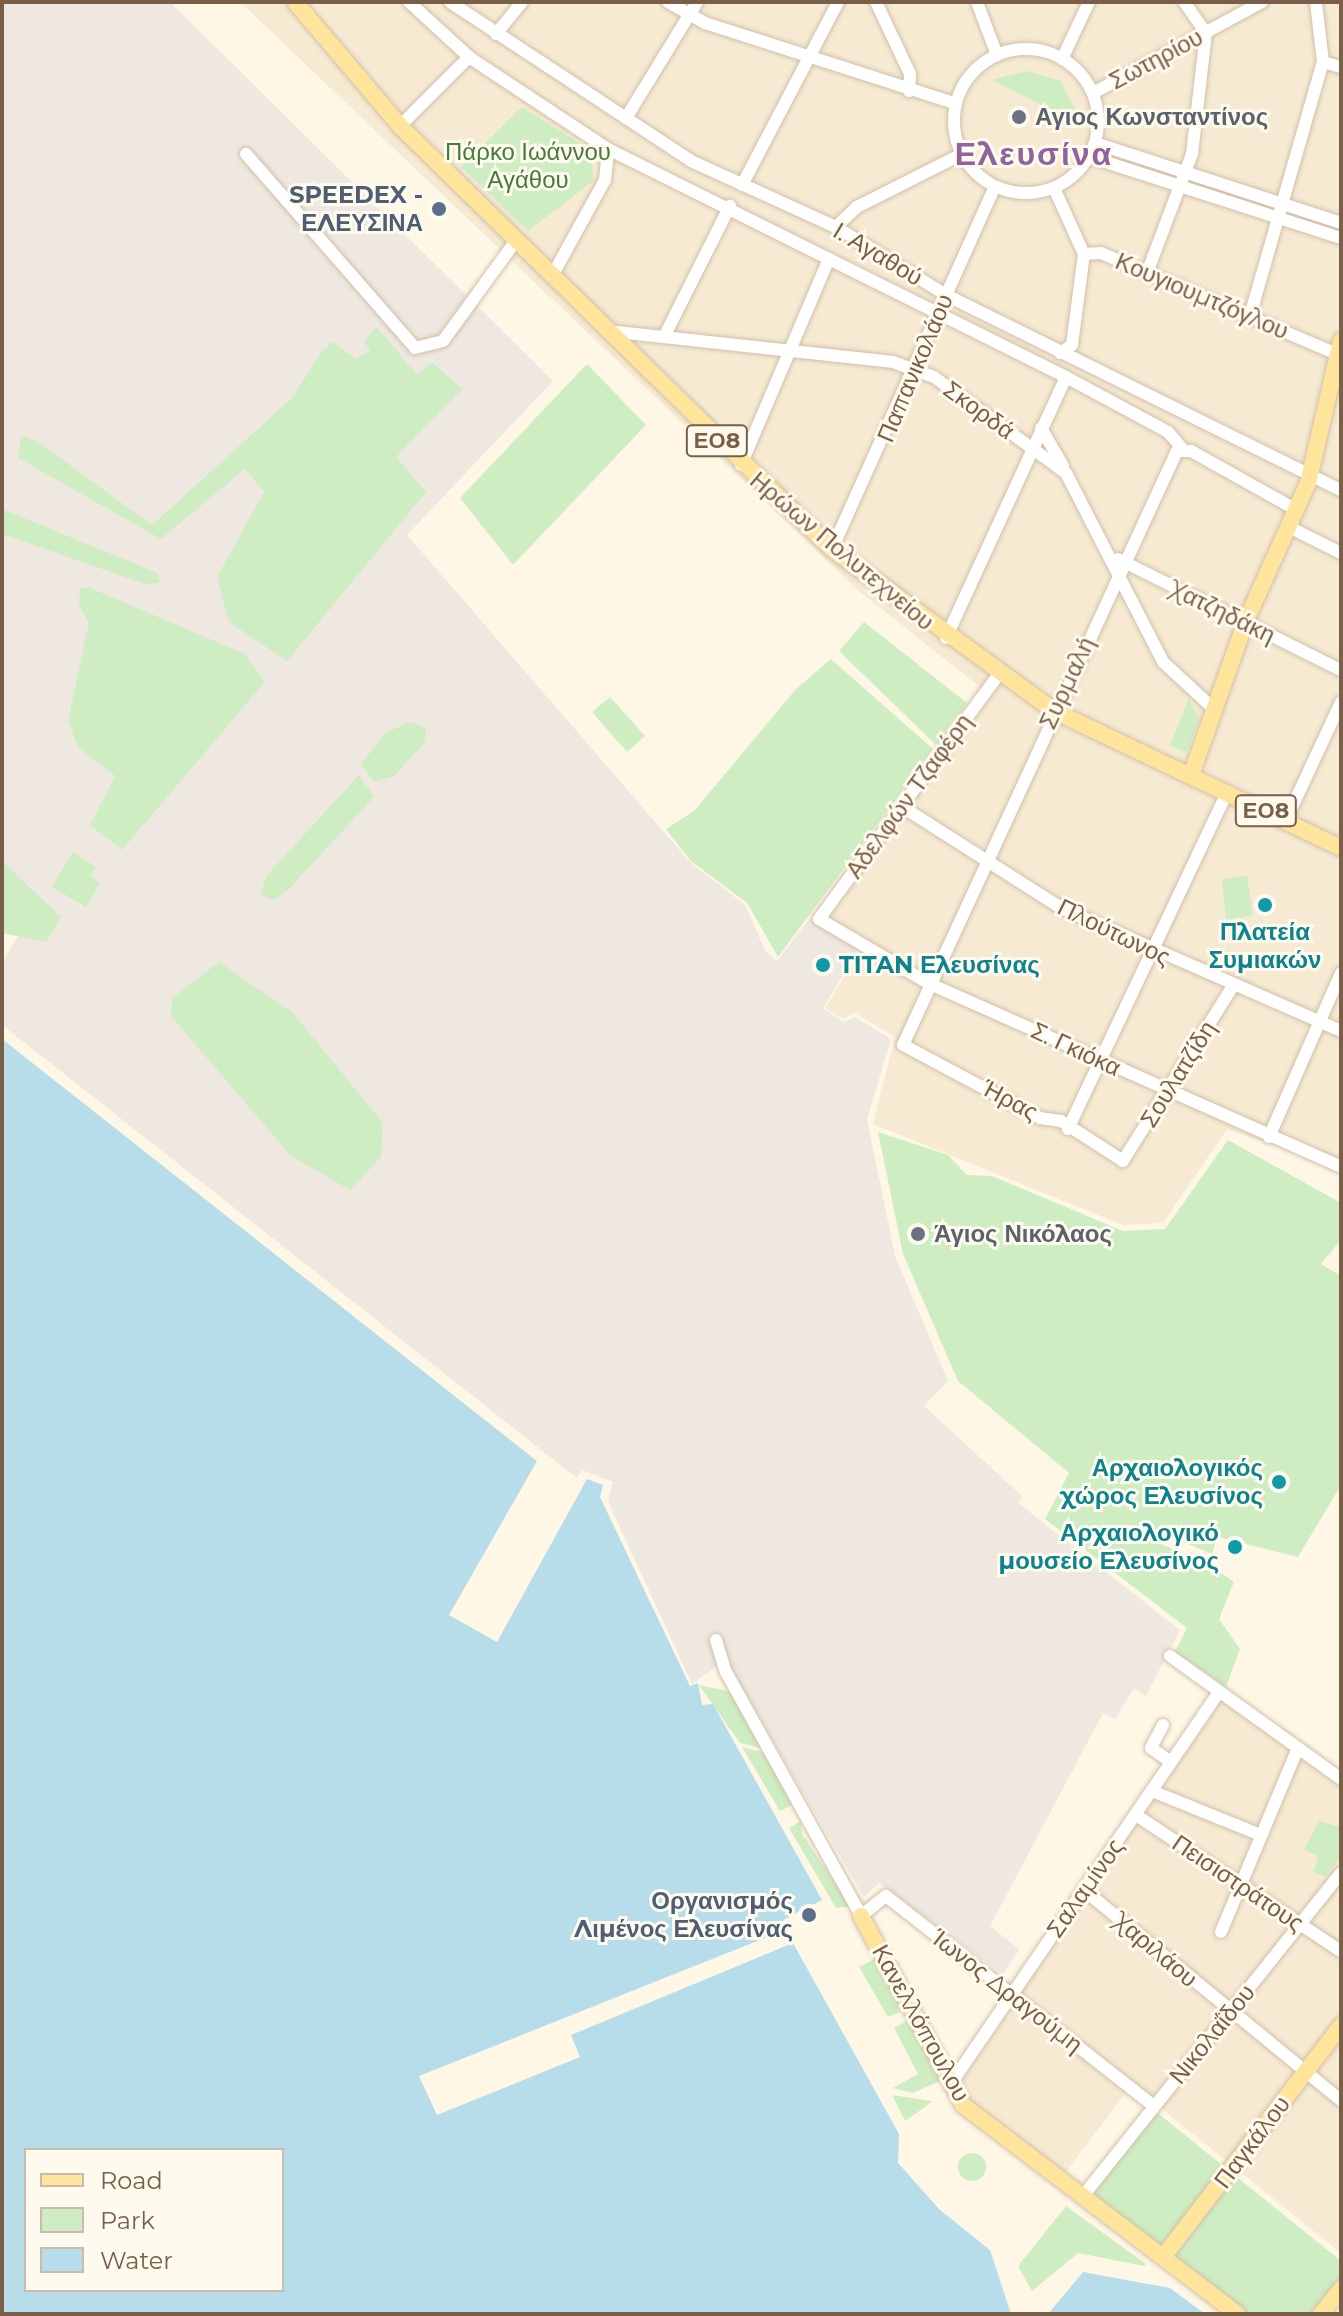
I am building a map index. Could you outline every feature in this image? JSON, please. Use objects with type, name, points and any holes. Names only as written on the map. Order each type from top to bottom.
[{"type":"main road","name":"Ηρώων Πολυτεχνείου","points":[[295,2],[400,126],[741,465],[832,549],[946,638],[1054,711],[1341,848]]},
{"type":"main road","points":[[1191,775],[1245,623],[1287,526],[1305,475],[1340,351]]},
{"type":"main road","name":"Κανελλόπουλου","points":[[861,1916],[963,2105],[1237,2314]]},
{"type":"main road","name":"Παγκάλου","points":[[1163,2257],[1341,2026]]},
{"type":"main road","points":[[1321,2314],[1341,2289]]},
{"type":"street","points":[[409,2],[469,57],[608,149],[730,206],[1066,377],[1168,432],[1182,448],[1293,508]]},
{"type":"street","name":"Ι. Αγαθού","points":[[450,2],[626,118],[742,185],[836,227],[946,295],[1305,475],[1341,490]]},
{"type":"street","points":[[496,34],[522,2]]},
{"type":"street","points":[[668,2],[689,17],[808,59],[954,103]]},
{"type":"street","points":[[684,2],[689,17]]},
{"type":"street","points":[[626,118],[697,2]]},
{"type":"street","points":[[742,185],[838,2]]},
{"type":"street","points":[[876,2],[910,74],[909,91]]},
{"type":"street","points":[[977,2],[997,55]]},
{"type":"street","points":[[1062,59],[1089,2]]},
{"type":"street","points":[[1147,273],[1184,180],[1206,33],[1184,2]]},
{"type":"street","name":"Σωτηρίου","points":[[1093,93],[1262,2]]},
{"type":"street","points":[[1250,316],[1323,62],[1316,2]]},
{"type":"street","points":[[1025,49],[1062,59],[1093,93],[1095,143],[1090,157],[1054,188],[1017,193],[995,187],[962,154],[954,103],[968,79],[997,55],[1025,49]]},
{"type":"street","points":[[400,126],[469,57]]},
{"type":"street","points":[[1323,62],[1341,67]]},
{"type":"street","points":[[1095,143],[1184,180]]},
{"type":"street","points":[[552,276],[605,180],[608,149]]},
{"type":"street","points":[[246,154],[415,348],[443,341],[515,242]]},
{"type":"street","points":[[836,227],[857,207],[962,154]]},
{"type":"street","points":[[1090,157],[1184,180],[1281,210],[1341,223]]},
{"type":"street","name":"Παπανικολάου","points":[[832,549],[995,187]]},
{"type":"street","name":"Κουγιουμτζόγλου","points":[[1054,188],[1084,254],[1101,253],[1340,351]]},
{"type":"street","points":[[664,337],[730,206]]},
{"type":"street","points":[[1281,210],[1341,238]]},
{"type":"street","points":[[1060,353],[1072,345],[1084,254]]},
{"type":"street","points":[[741,465],[829,259]]},
{"type":"street","name":"Σκορδά","points":[[605,330],[916,367],[1066,473],[1163,662],[1214,709]]},
{"type":"street","points":[[946,638],[1031,447],[1066,377]]},
{"type":"street","points":[[1041,428],[1066,473]]},
{"type":"street","name":"Συρμαλή","points":[[903,1037],[1117,575],[1182,448]]},
{"type":"street","points":[[1287,526],[1341,553]]},
{"type":"street","name":"Χατζηδάκη","points":[[1106,553],[1341,670]]},
{"type":"street","name":"Αδελφών Τζαφέρη","points":[[819,919],[999,674]]},
{"type":"street","points":[[1286,820],[1341,702]]},
{"type":"street","points":[[1068,1129],[1098,1059],[1227,792]]},
{"type":"street","name":"Πλούτωνος","points":[[901,806],[984,860],[1150,951],[1341,1031]]},
{"type":"street","name":"Σ. Γκιόκα","points":[[819,919],[928,983],[1166,1092],[1341,1167]]},
{"type":"street","points":[[1269,1137],[1341,973]]},
{"type":"street","name":"Σουλατζίδη","points":[[1123,1161],[1233,986]]},
{"type":"street","name":"Ήρας","points":[[903,1037],[903,1045],[931,1065],[994,1088],[1123,1161]]},
{"type":"street","name":"Κανελλόπουλου","points":[[716,1640],[726,1672],[861,1916]]},
{"type":"street","points":[[1170,1656],[1218,1694],[1341,1779]]},
{"type":"street","name":"Σαλαμίνος","points":[[952,2082],[1218,1694]]},
{"type":"street","points":[[1163,1725],[1151,1748],[1171,1762]]},
{"type":"street","points":[[1221,1932],[1298,1748]]},
{"type":"street","points":[[1152,1791],[1261,1835]]},
{"type":"street","name":"Πεισιστράτους","points":[[1136,1815],[1341,1951]]},
{"type":"street","name":"Νικολαΐδου","points":[[1083,2196],[1341,1873]]},
{"type":"street","name":"Χαριλάου","points":[[1084,1890],[1341,2100]]},
{"type":"street","name":"Ίωνος Δραγούμη","points":[[861,1916],[886,1896],[1154,2106]]},
{"type":"shaded area","points":[[2,2],[170,2],[553,381],[407,535],[689,861],[746,906],[765,951],[777,961],[810,918],[860,947],[823,1008],[843,1022],[855,1017],[891,1039],[867,1119],[895,1256],[948,1381],[924,1406],[1022,1496],[1018,1503],[1180,1630],[1146,1696],[1134,1688],[1115,1719],[1103,1713],[990,1926],[1019,1949],[1003,1975],[879,1883],[864,1897],[726,1660],[692,1684],[608,1501],[613,1482],[582,1470],[577,1478],[2,1025],[2,962],[31,916],[2,892]]},
{"type":"shaded area","points":[[240,2],[1341,2],[1341,1169],[1227,1129],[1163,1223],[1123,1225],[873,1124],[895,1037],[855,1013],[843,1019],[825,1008],[862,947],[812,918],[981,688],[859,591]]},
{"type":"shaded area","points":[[1218,1697],[1341,1782],[1341,2253],[1132,2085],[1064,2174],[974,2106],[956,2084]]},
{"type":"green space","points":[[1026,71],[1061,81],[1083,126],[991,80]]},
{"type":"green space","name":"Πάρκο Ιωάννου Αγάθου","points":[[522,107],[592,151],[593,181],[528,231],[461,167]]},
{"type":"green space","points":[[377,327],[417,375],[432,362],[462,389],[396,457],[426,492],[287,661],[229,622],[217,577],[264,492],[245,469],[161,539],[18,458],[21,436],[37,441],[152,525],[292,398],[322,351],[333,342],[356,359],[370,351],[364,341]]},
{"type":"green space","points":[[587,364],[646,425],[513,565],[460,498]]},
{"type":"green space","points":[[2,509],[158,573],[160,583],[145,584],[2,534]]},
{"type":"green space","points":[[88,587],[245,654],[265,682],[122,850],[90,825],[115,776],[78,747],[68,721],[89,623],[79,605],[80,588]]},
{"type":"green space","points":[[864,622],[967,703],[936,745],[839,651]]},
{"type":"green space","points":[[831,659],[933,749],[778,957],[747,903],[691,861],[666,829],[694,811],[797,688]]},
{"type":"green space","points":[[610,697],[645,736],[627,752],[592,712]]},
{"type":"green space","points":[[1189,698],[1199,720],[1187,752],[1170,746]]},
{"type":"green space","points":[[410,722],[426,728],[424,744],[394,776],[374,782],[361,764],[385,733]]},
{"type":"green space","points":[[359,775],[374,797],[288,890],[275,900],[260,895],[267,875]]},
{"type":"green space","points":[[73,852],[96,867],[91,876],[100,884],[86,907],[52,887]]},
{"type":"green space","points":[[2,861],[61,917],[46,942],[2,933]]},
{"type":"green space","points":[[1247,876],[1253,916],[1226,919],[1222,879]]},
{"type":"green space","points":[[219,962],[293,1013],[383,1123],[381,1157],[350,1190],[291,1156],[171,1016],[172,998]]},
{"type":"green space","points":[[878,1132],[948,1155],[967,1175],[992,1176],[1123,1231],[1165,1229],[1228,1140],[1341,1203],[1341,1240],[1321,1264],[1341,1276],[1341,1485],[1298,1557],[1217,1537],[1212,1554],[1164,1534],[1158,1543],[1206,1562],[1234,1582],[1219,1619],[1240,1649],[1226,1687],[1175,1652],[1187,1628],[1045,1519],[1069,1473],[958,1381],[903,1254]]},
{"type":"green space","points":[[699,1685],[732,1692],[763,1749],[740,1743]]},
{"type":"green space","points":[[742,1747],[766,1753],[794,1804],[780,1811]]},
{"type":"green space","points":[[801,1821],[802,1834],[851,1906],[836,1908],[789,1828]]},
{"type":"green space","points":[[1319,1821],[1341,1827],[1341,1857],[1325,1877],[1313,1872],[1318,1857],[1304,1849]]},
{"type":"green space","points":[[877,1958],[905,2010],[888,2017],[859,1967]]},
{"type":"green space","points":[[910,2019],[942,2080],[913,2093],[893,2088],[918,2074],[894,2028]]},
{"type":"green space","points":[[892,2095],[931,2101],[932,2102],[905,2121]]},
{"type":"green space","points":[[1154,2110],[1341,2261],[1341,2277],[1311,2314],[1248,2314],[1089,2194]]},
{"type":"green space","points":[[972,2153],[982,2157],[986,2167],[982,2177],[972,2181],[962,2177],[958,2167],[962,2157]]},
{"type":"green space","points":[[1066,2206],[1146,2264],[1078,2253],[1032,2291],[1018,2266]]},
{"type":"water","points":[[2,1039],[537,1461],[449,1615],[497,1642],[587,1479],[603,1485],[600,1497],[690,1686],[698,1683],[702,1705],[713,1704],[822,1900],[783,1920],[787,1929],[419,2076],[437,2115],[580,2057],[571,2035],[793,1943],[899,2134],[898,2163],[940,2210],[990,2250],[1011,2314],[2,2314]]},
{"type":"water","points":[[1083,2272],[1170,2288],[1205,2314],[1048,2314]]},
{"type":"place","name":"Αγιος Κωνσταντίνος","points":[[1019,117]]},
{"type":"place","name":"SPEEDEX - ΕΛΕΥΣΙΝΑ","points":[[439,209]]},
{"type":"place","name":"Πλατεία Συμιακών","points":[[1265,905]]},
{"type":"place","name":"TITAN Ελευσίνας","points":[[823,965]]},
{"type":"place","name":"Άγιος Νικόλαος","points":[[918,1234]]},
{"type":"place","name":"Αρχαιολογικός χώρος Ελευσίνος","points":[[1279,1482]]},
{"type":"place","name":"Αρχαιολογικό μουσείο Ελευσίνος","points":[[1235,1547]]},
{"type":"place","name":"Οργανισμός Λιμένος Ελευσίνας","points":[[809,1915]]},
{"type":"district","name":"Ελευσίνα","points":[[1034,154]]}]
